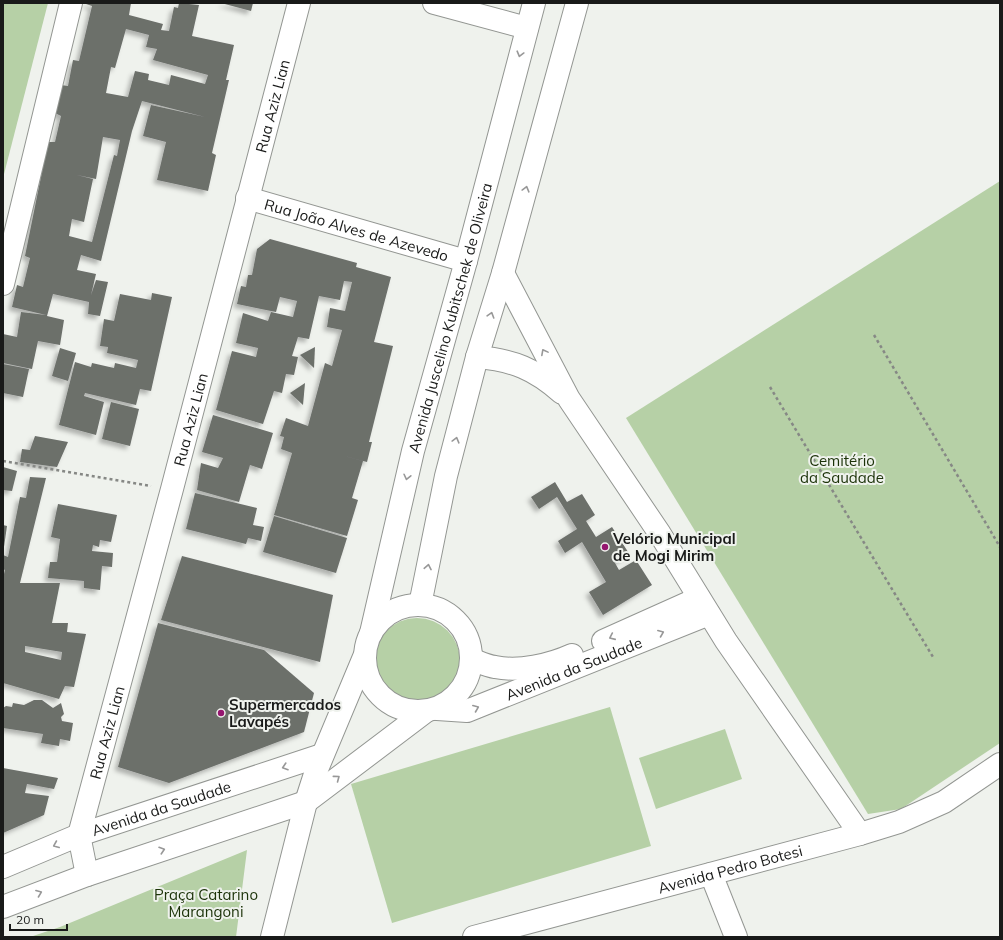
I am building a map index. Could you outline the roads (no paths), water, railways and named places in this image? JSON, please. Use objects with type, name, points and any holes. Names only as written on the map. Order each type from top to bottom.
[{"type":"street","points":[[3,284],[71,3]]},
{"type":"street","name":"Rua Aziz Lian","points":[[79,835],[172,489],[298,3]]},
{"type":"street","points":[[434,3],[527,28]]},
{"type":"street","name":"Avenida Juscelino Kubitschek de Oliveira","points":[[371,634],[413,451],[466,260],[534,3]]},
{"type":"street","points":[[420,605],[446,476],[477,357],[503,273],[577,3]]},
{"type":"street","name":"Rua João Alves de Azevedo","points":[[248,198],[466,260]]},
{"type":"street","points":[[503,273],[569,399],[660,534],[704,606],[860,834]]},
{"type":"street","points":[[477,357],[498,359],[524,366],[545,378],[569,399]]},
{"type":"street","points":[[3,907],[87,875],[306,802],[431,710],[449,703],[461,691],[469,676],[472,659],[469,643],[462,628],[451,616],[436,608],[420,605],[405,606],[391,612],[379,621],[371,634],[366,645],[364,657],[322,754],[306,802],[272,937]]},
{"type":"street","name":"Avenida da Saudade","points":[[472,659],[496,667],[525,668],[559,661],[704,606]]},
{"type":"street","name":"Avenida da Saudade","points":[[431,710],[467,711],[704,606]]},
{"type":"street","points":[[364,657],[367,675],[376,692],[390,704],[407,711],[431,710]]},
{"type":"street","name":"Avenida da Saudade","points":[[3,867],[79,835],[322,754]]},
{"type":"street","name":"Avenida Pedro Botesi","points":[[474,937],[860,834],[899,822],[944,802],[979,780],[1000,764]]},
{"type":"street","name":"Avenida Pedro Botesi","points":[[979,780],[1000,773]]},
{"type":"street","points":[[79,835],[87,875]]},
{"type":"street","points":[[711,874],[736,937]]},
{"type":"place","name":"Velório Municipal de Mogi Mirim","points":[[605,547]]},
{"type":"place","name":"Supermercados Lavapés","points":[[221,713]]},
{"type":"park label","name":"Cemitério da Saudade","points":[[842,468]]},
{"type":"park label","name":"Praça Catarino Marangoni","points":[[206,902]]}]
